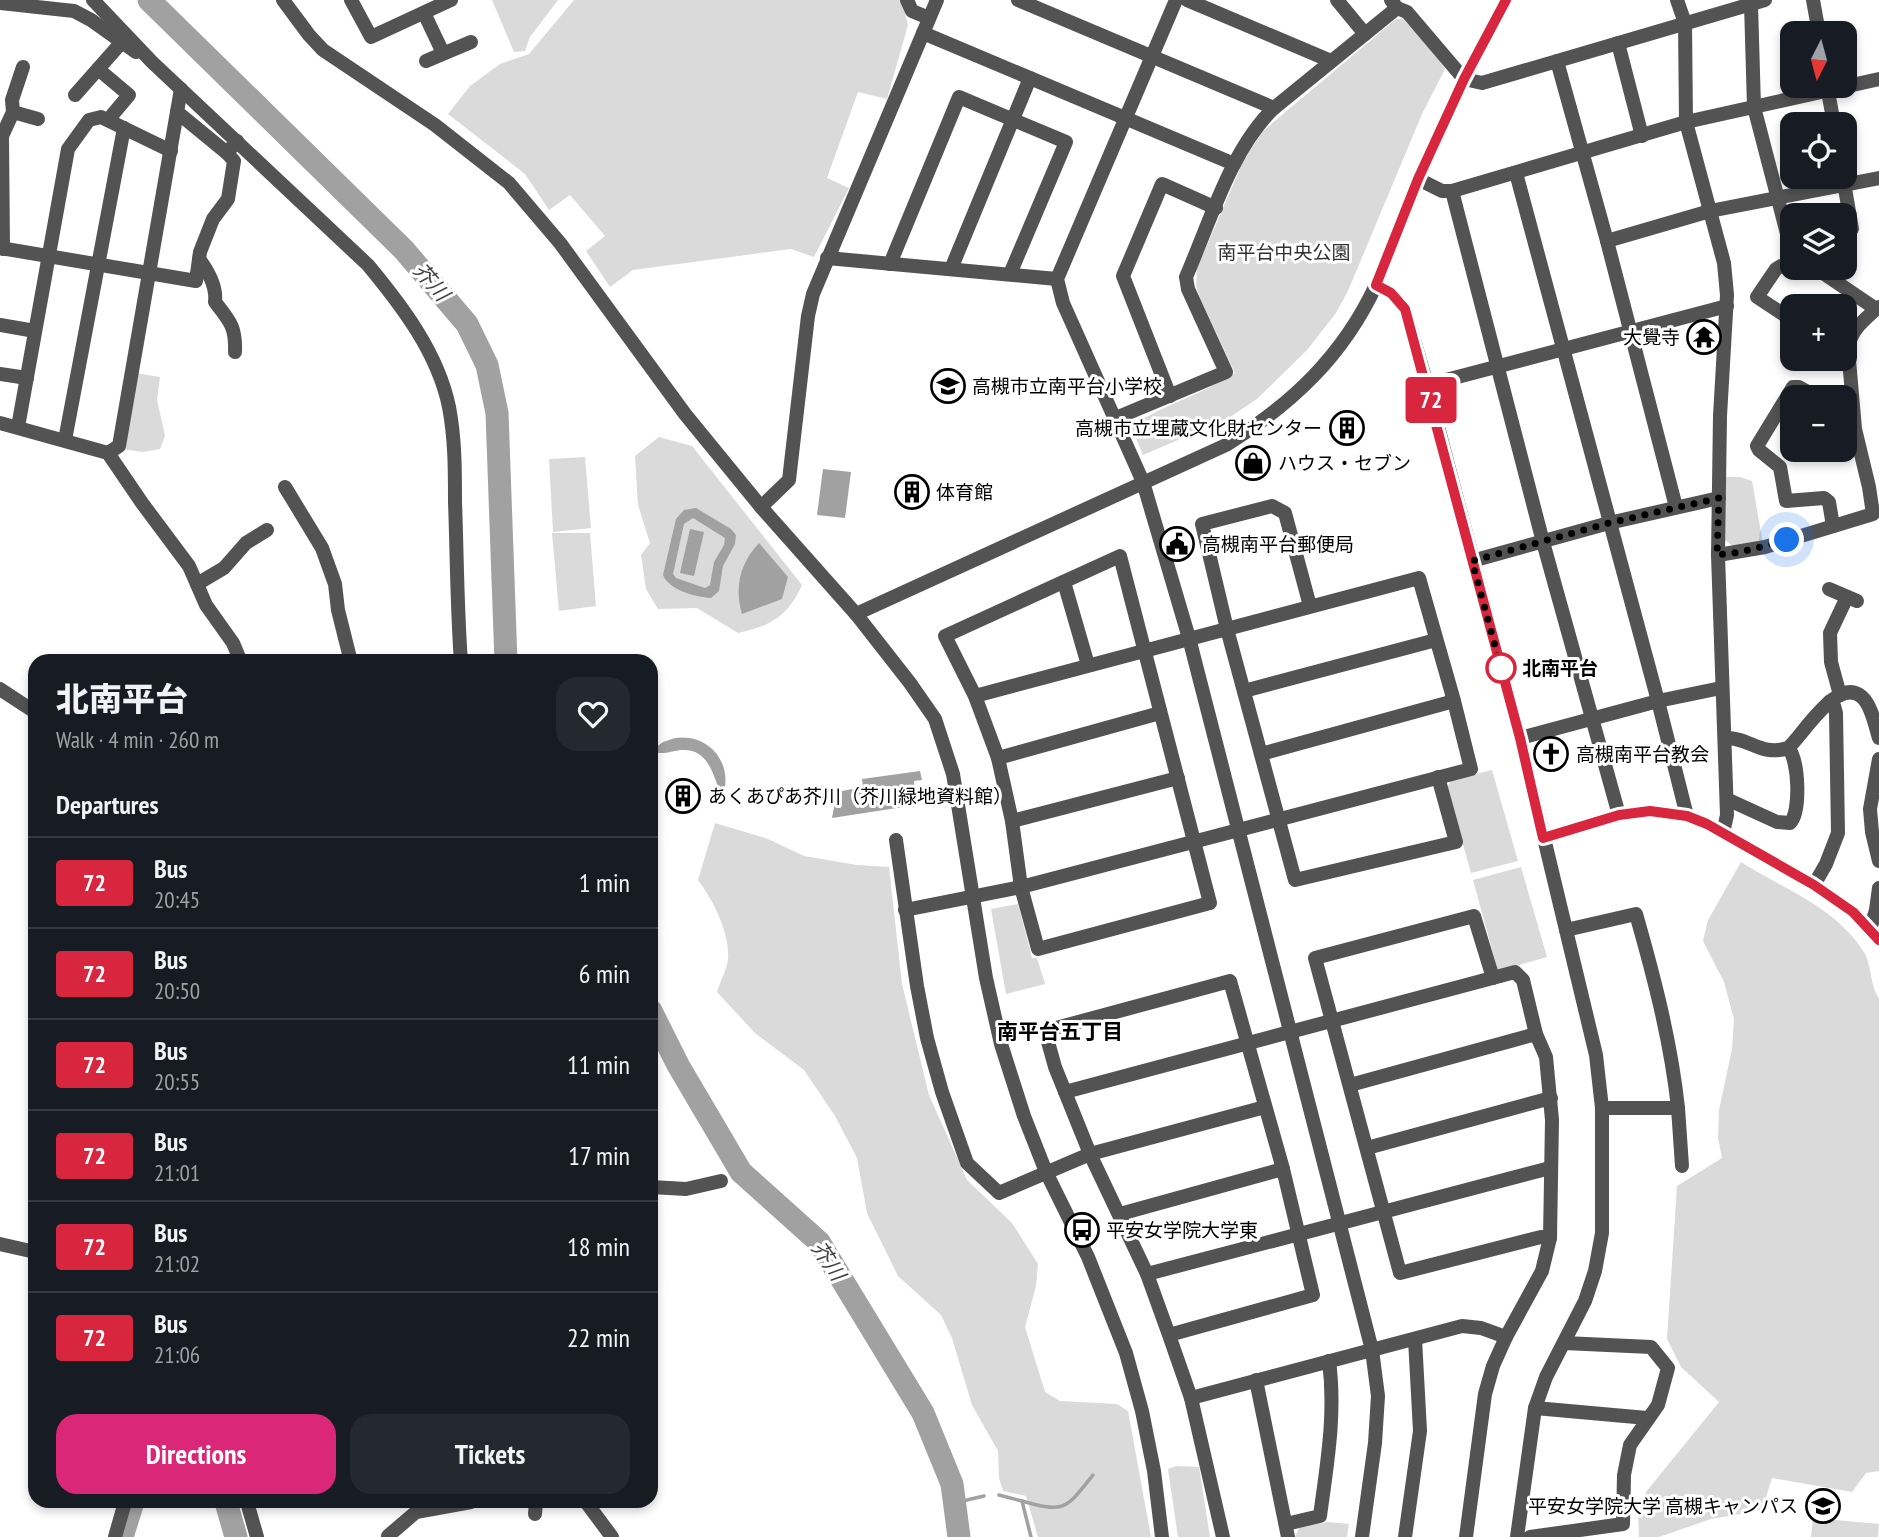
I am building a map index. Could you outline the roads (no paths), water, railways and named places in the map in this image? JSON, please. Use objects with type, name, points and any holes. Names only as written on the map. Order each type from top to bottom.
[{"type":"street","points":[[93,0],[152,62],[368,265],[396,298],[421,336],[440,377],[449,405],[454,440],[460,654]]},
{"type":"street","points":[[351,0],[371,37],[451,0]]},
{"type":"street","points":[[907,0],[912,11],[929,18]]},
{"type":"street","points":[[761,506],[789,480],[808,316],[813,294],[937,0]]},
{"type":"street","points":[[1018,0],[1274,108]]},
{"type":"street","points":[[1176,0],[1057,279],[1063,303],[1143,482],[1189,638],[1237,831],[1341,1222],[1372,1350],[1378,1396],[1375,1443],[1362,1537]]},
{"type":"street","points":[[1187,0],[1331,61]]},
{"type":"street","points":[[1337,0],[1365,34]]},
{"type":"street","points":[[856,614],[1226,445],[1266,421],[1315,377],[1354,324],[1376,285],[1418,179],[1464,79],[1506,0]]},
{"type":"street","points":[[1677,0],[1685,23],[1686,122],[1724,263],[1727,306],[1720,416],[1717,555],[1727,802],[1723,833]]},
{"type":"street","points":[[1813,0],[1817,21]]},
{"type":"street","points":[[284,2],[323,50],[435,125],[509,183],[560,243],[685,414],[856,614],[910,682],[934,719],[953,774],[986,978],[1001,1044],[1046,1172],[1088,1257],[1126,1353],[1142,1411],[1154,1471],[1162,1537]]},
{"type":"street","points":[[1116,418],[1226,372],[1188,289],[1186,277],[1234,164],[1251,133],[1274,108],[1365,34],[1394,4],[1407,12],[1464,79],[1482,83],[1758,2],[1754,107],[1780,206]]},
{"type":"street","points":[[0,3],[74,11],[152,62]]},
{"type":"street","points":[[424,13],[443,53]]},
{"type":"street","points":[[923,33],[1234,164]]},
{"type":"street","points":[[75,95],[121,43]]},
{"type":"street","points":[[426,61],[471,43]]},
{"type":"street","points":[[1618,43],[1642,136]]},
{"type":"street","points":[[1557,61],[1584,153],[1676,507]]},
{"type":"street","points":[[23,67],[12,100],[13,112],[1,135],[1,248],[196,281],[199,259],[213,219],[228,199],[234,161],[177,112]]},
{"type":"street","points":[[98,69],[128,95],[108,120]]},
{"type":"street","points":[[951,270],[1030,78]]},
{"type":"street","points":[[1857,83],[1879,79]]},
{"type":"street","points":[[108,453],[119,446],[181,89]]},
{"type":"street","points":[[890,264],[959,97],[1066,142],[1010,274]]},
{"type":"street","points":[[1418,179],[1442,191],[1452,191],[1686,122],[1789,98]]},
{"type":"street","points":[[13,112],[38,119]]},
{"type":"street","points":[[18,427],[68,149],[89,120],[101,117],[171,151]]},
{"type":"street","points":[[65,440],[124,128]]},
{"type":"street","points":[[226,153],[237,141]]},
{"type":"street","points":[[1516,173],[1687,816]]},
{"type":"street","points":[[1857,179],[1879,178]]},
{"type":"street","points":[[1170,396],[1123,276],[1162,184],[1216,208]]},
{"type":"street","points":[[1607,241],[1710,211],[1811,189]]},
{"type":"street","points":[[1452,191],[1543,542],[1619,815]]},
{"type":"street","points":[[827,258],[1057,279]]},
{"type":"street","points":[[199,259],[212,281],[215,302],[232,324],[235,352]]},
{"type":"street","points":[[1780,267],[1757,297],[1780,312]]},
{"type":"street","points":[[1835,280],[1878,308],[1857,327]]},
{"type":"street","points":[[1376,285],[1391,293],[1405,309],[1427,385],[1520,738],[1596,1055],[1602,1108],[1602,1233],[1595,1271],[1585,1301],[1546,1377],[1535,1408],[1517,1537]]},
{"type":"street","points":[[1427,385],[1727,306]]},
{"type":"street","points":[[0,325],[35,331]]},
{"type":"street","points":[[0,374],[27,378]]},
{"type":"street","points":[[1780,408],[1757,446],[1780,467],[1786,501],[1824,498],[1829,502],[1833,526]]},
{"type":"street","points":[[0,423],[108,453],[189,566],[206,605],[238,654]]},
{"type":"street","points":[[1717,555],[1765,547],[1833,526],[1876,517],[1857,444]]},
{"type":"street","points":[[285,487],[322,548],[335,584],[338,610],[349,654]]},
{"type":"street","points":[[1472,561],[1609,523],[1719,498]]},
{"type":"street","points":[[1310,606],[1285,513],[1272,506],[1202,524],[1227,629],[1295,880],[1456,842],[1438,777]]},
{"type":"street","points":[[197,584],[224,568],[246,543],[267,530]]},
{"type":"street","points":[[1120,556],[1144,650],[1210,903],[1038,949],[1021,887],[1012,821],[998,758],[975,696],[945,636],[1120,556]]},
{"type":"street","points":[[905,910],[1021,887],[1471,769],[1419,578],[975,696]]},
{"type":"street","points":[[1065,582],[1088,666]]},
{"type":"street","points":[[1814,885],[1838,833],[1836,713],[1830,633],[1852,599],[1829,589]]},
{"type":"street","points":[[1244,691],[1436,640]]},
{"type":"street","points":[[1520,738],[1658,701],[1721,688]]},
{"type":"street","points":[[0,689],[28,707]]},
{"type":"street","points":[[1725,738],[1744,741],[1764,750],[1778,751],[1788,748],[1834,698],[1854,693],[1863,697],[1879,737]]},
{"type":"street","points":[[1261,754],[1454,701]]},
{"type":"street","points":[[998,758],[1160,713]]},
{"type":"street","points":[[1727,802],[1731,801],[1777,822],[1790,823],[1796,815],[1796,761],[1788,748]]},
{"type":"street","points":[[1879,759],[1870,809],[1879,861]]},
{"type":"street","points":[[1012,821],[1178,778]]},
{"type":"street","points":[[1543,838],[1619,815],[1650,811],[1687,816],[1707,824],[1814,885],[1853,912],[1874,934]]},
{"type":"street","points":[[896,840],[927,1038],[942,1091],[967,1163],[999,1194],[1090,1154],[1265,1107]]},
{"type":"street","points":[[1874,934],[1879,888]]},
{"type":"street","points":[[1566,930],[1636,914],[1654,981],[1674,1075],[1682,1166]]},
{"type":"street","points":[[1493,978],[1474,916],[1315,958],[1400,1273],[1541,1237],[1550,1238]]},
{"type":"street","points":[[1065,1093],[1515,972],[1523,980],[1536,1034],[1546,1057],[1551,1098],[1550,1238],[1542,1271],[1506,1337],[1493,1366],[1485,1394],[1466,1537]]},
{"type":"street","points":[[1169,1335],[1313,1295],[1283,1169],[1230,981],[1045,1031],[1065,1093],[1090,1154],[1147,1274],[1169,1335],[1191,1398],[1223,1537]]},
{"type":"street","points":[[1350,1085],[1536,1034]]},
{"type":"street","points":[[1367,1148],[1551,1098]]},
{"type":"street","points":[[1602,1108],[1678,1108]]},
{"type":"street","points":[[1147,1274],[1550,1168]]},
{"type":"street","points":[[1120,1214],[1283,1169]]},
{"type":"street","points":[[658,1187],[686,1189],[721,1181]]},
{"type":"street","points":[[0,1244],[28,1250]]},
{"type":"street","points":[[1191,1398],[1462,1326],[1481,1328],[1506,1337]]},
{"type":"street","points":[[1405,1537],[1420,1431],[1415,1339]]},
{"type":"street","points":[[1530,1537],[1625,1530],[1625,1475],[1630,1445],[1658,1405],[1668,1368],[1651,1347],[1564,1343]]},
{"type":"street","points":[[1256,1380],[1287,1531],[1320,1516],[1332,1430],[1333,1390],[1329,1361]]},
{"type":"street","points":[[1535,1408],[1647,1418]]},
{"type":"street","points":[[115,1537],[123,1508]]},
{"type":"street","points":[[249,1508],[257,1537]]},
{"type":"street","points":[[388,1536],[416,1512],[432,1508]]},
{"type":"street","points":[[590,1508],[612,1537]]},
{"type":"waterway","name":"芥川","points":[[149,0],[404,250],[467,324],[487,365],[497,413],[506,654]]},
{"type":"waterway","name":"芥川","points":[[658,1025],[678,1065],[741,1172],[819,1242],[923,1413],[952,1484],[959,1537]]},
{"type":"waterway","points":[[1022,1501],[1048,1507],[1064,1505],[1077,1495],[1093,1475]]},
{"type":"waterway","points":[[999,1495],[1022,1501],[1031,1537]]},
{"type":"waterway","points":[[954,1503],[984,1496]]},
{"type":"waterway","points":[[122,1537],[131,1508]]},
{"type":"waterway","points":[[228,1508],[236,1537]]},
{"type":"place","name":"大覺寺","points":[[1704,337]]},
{"type":"place","name":"高槻市立南平台小学校","points":[[948,386]]},
{"type":"place","name":"高槻市立埋蔵文化財センター","points":[[1347,428]]},
{"type":"place","name":"ハウス・セブン","points":[[1253,463]]},
{"type":"place","name":"体育館","points":[[912,492]]},
{"type":"place","name":"高槻南平台郵便局","points":[[1177,544]]},
{"type":"place","name":"北南平台","points":[[1501,668]]},
{"type":"place","name":"高槻南平台教会","points":[[1551,754]]},
{"type":"place","name":"あくあぴあ芥川（芥川緑地資料館）","points":[[683,796]]},
{"type":"place","name":"平安女学院大学東","points":[[1082,1230]]},
{"type":"place","name":"平安女学院大学 高槻キャンパス","points":[[1823,1506]]},
{"type":"district","name":"南平台五丁目","points":[[1060,1032]]},
{"type":"park label","name":"南平台中央公園","points":[[1284,252]]}]
